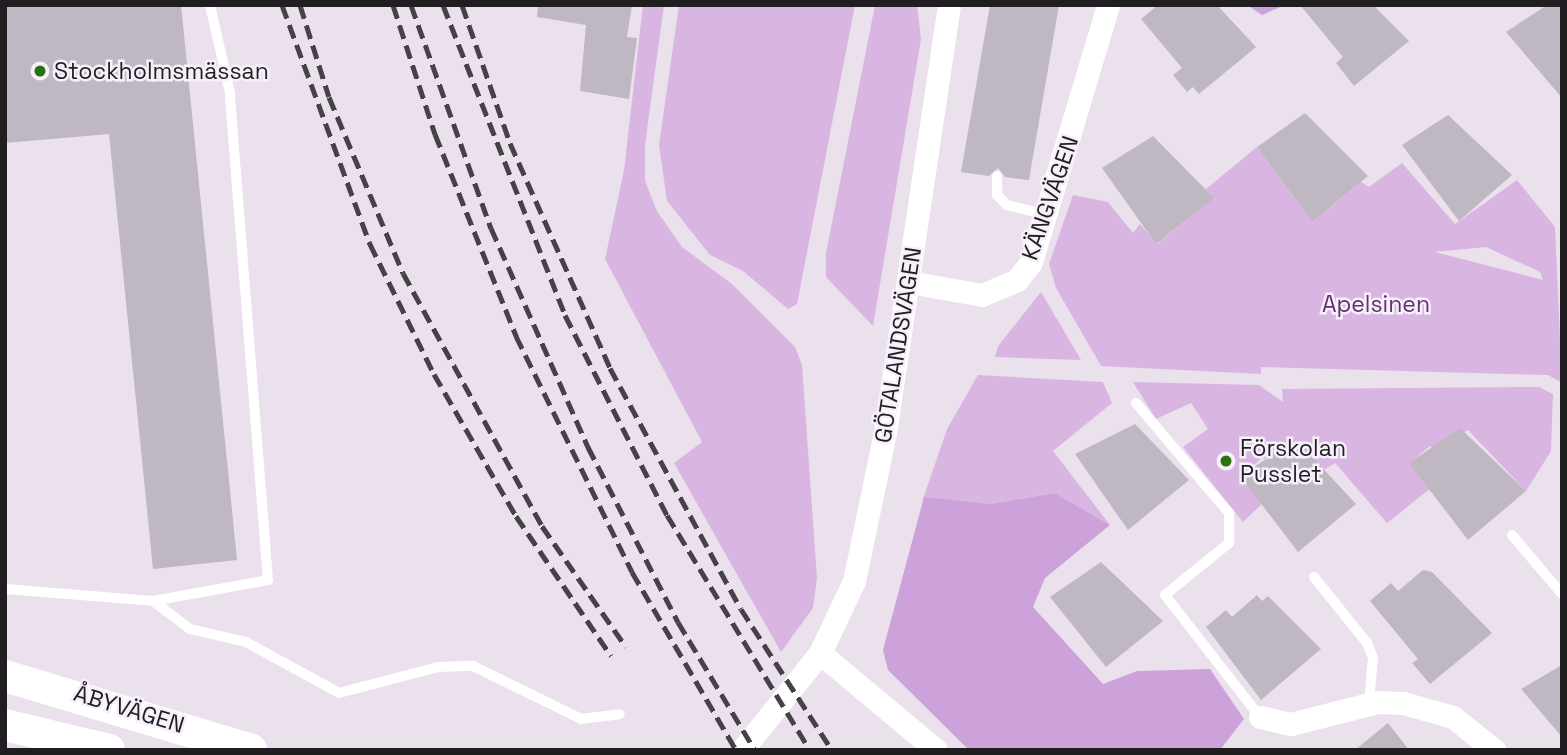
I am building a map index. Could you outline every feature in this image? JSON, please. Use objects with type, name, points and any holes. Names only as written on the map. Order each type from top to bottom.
[{"type":"street","name":"GÖTALANDSVÄGEN","points":[[743,750],[813,662],[854,581],[867,529],[909,282],[949,5]]},
{"type":"street","name":"KÄNGVÄGEN","points":[[909,282],[982,295],[1004,289],[1031,262],[1047,216],[1108,5]]},
{"type":"street","points":[[813,662],[936,750]]},
{"type":"street","name":"ÅBYVÄGEN","points":[[5,676],[251,750]]},
{"type":"street","points":[[1260,717],[1292,724],[1369,703],[1403,703],[1453,718],[1494,750]]},
{"type":"street","name":"ÅBYVÄGEN","points":[[5,725],[109,750]]},
{"type":"lane","points":[[5,589],[153,601],[268,580],[230,93],[210,5]]},
{"type":"lane","points":[[997,177],[997,195],[1007,205],[1047,216]]},
{"type":"lane","points":[[1136,403],[1229,513],[1229,543],[1165,595],[1260,717]]},
{"type":"lane","points":[[1512,535],[1562,594]]},
{"type":"lane","points":[[1314,577],[1367,642],[1373,658],[1369,703]]},
{"type":"lane","points":[[153,601],[190,629],[246,642],[339,693],[438,667],[472,666],[581,719],[621,715]]},
{"type":"green space","points":[[643,5],[664,5],[645,145],[645,181],[657,211],[682,247],[732,284],[795,347],[802,365],[817,578],[813,608],[781,652],[674,463],[702,442],[605,259],[624,170]]},
{"type":"green space","points":[[679,5],[855,5],[797,304],[788,309],[743,271],[710,255],[667,201],[659,145]]},
{"type":"green space","points":[[875,5],[917,5],[921,39],[873,326],[826,277],[826,253]]},
{"type":"green space","name":"Apelsinen","points":[[1257,147],[1312,222],[1361,182],[1369,187],[1402,163],[1455,224],[1517,180],[1555,227],[1562,383],[1548,375],[1261,367],[1261,374],[1101,366],[1056,288],[1049,264],[1073,195],[1108,202],[1133,233],[1140,224],[1157,244],[1213,198],[1206,189]],"holes":[[[1486,247],[1540,272],[1543,280],[1435,252]]]},
{"type":"green space","points":[[1041,292],[1081,360],[995,357],[998,346]]},
{"type":"green space","points":[[978,375],[1103,382],[1112,403],[1053,451],[1110,525],[1055,493],[990,504],[923,499],[947,429]]},
{"type":"green space","points":[[1133,382],[1259,385],[1283,402],[1282,389],[1539,387],[1553,394],[1551,451],[1526,491],[1468,430],[1434,450],[1430,446],[1410,463],[1431,488],[1387,523],[1335,463],[1322,471],[1262,458],[1241,476],[1263,503],[1243,522],[1183,447],[1208,429],[1191,403],[1156,419]]},
{"type":"shaded area","points":[[1247,5],[1285,5],[1262,15]]},
{"type":"shaded area","points":[[1055,493],[1110,525],[1045,578],[1033,607],[1103,684],[1137,671],[1210,669],[1244,719],[1220,750],[969,750],[888,670],[883,650],[924,497],[990,504]]},
{"type":"building","points":[[5,5],[181,5],[237,560],[153,569],[109,134],[5,143]]},
{"type":"building","points":[[538,5],[632,5],[627,37],[637,38],[629,99],[580,91],[586,25],[537,17]]},
{"type":"building","points":[[990,5],[1059,5],[1029,180],[1005,177],[998,168],[989,176],[961,172]]},
{"type":"building","points":[[1158,5],[1217,5],[1256,47],[1199,94],[1193,87],[1187,92],[1173,75],[1182,68],[1141,19]]},
{"type":"building","points":[[1300,5],[1373,5],[1409,41],[1354,86],[1336,63],[1343,57]]},
{"type":"building","points":[[1547,5],[1562,5],[1562,98],[1506,32]]},
{"type":"building","points":[[1305,113],[1368,176],[1312,222],[1257,147]]},
{"type":"building","points":[[1448,115],[1512,175],[1459,221],[1402,145]]},
{"type":"building","points":[[1153,136],[1214,198],[1156,244],[1102,168]]},
{"type":"building","points":[[1135,424],[1189,480],[1128,530],[1075,454]]},
{"type":"building","points":[[1460,428],[1526,491],[1468,540],[1409,463]]},
{"type":"building","points":[[1291,443],[1301,445],[1356,504],[1298,552],[1240,476]]},
{"type":"building","points":[[1101,562],[1163,621],[1106,667],[1050,597]]},
{"type":"building","points":[[1423,570],[1432,572],[1492,633],[1430,684],[1412,663],[1418,659],[1370,601],[1391,583],[1398,591]]},
{"type":"building","points":[[1257,595],[1262,601],[1268,596],[1321,649],[1261,700],[1206,627],[1226,610],[1232,617]]},
{"type":"building","points":[[1562,665],[1562,737],[1521,689]]},
{"type":"building","points":[[1388,723],[1409,750],[1355,750]]},
{"type":"railway","points":[[282,5],[370,244],[434,374],[516,516],[611,656]]},
{"type":"railway","points":[[300,5],[329,97],[403,273],[542,526],[626,647]]},
{"type":"railway","points":[[393,5],[435,134],[516,336],[632,572],[736,750]]},
{"type":"railway","points":[[411,5],[491,228],[588,447],[678,622],[755,750]]},
{"type":"railway","points":[[443,5],[565,315],[667,515],[810,750]]},
{"type":"railway","points":[[462,5],[510,143],[610,368],[741,609],[832,750]]},
{"type":"place","name":"Stockholmsmässan","points":[[40,71]]},
{"type":"place","name":"Förskolan Pusslet","points":[[1226,461]]}]
